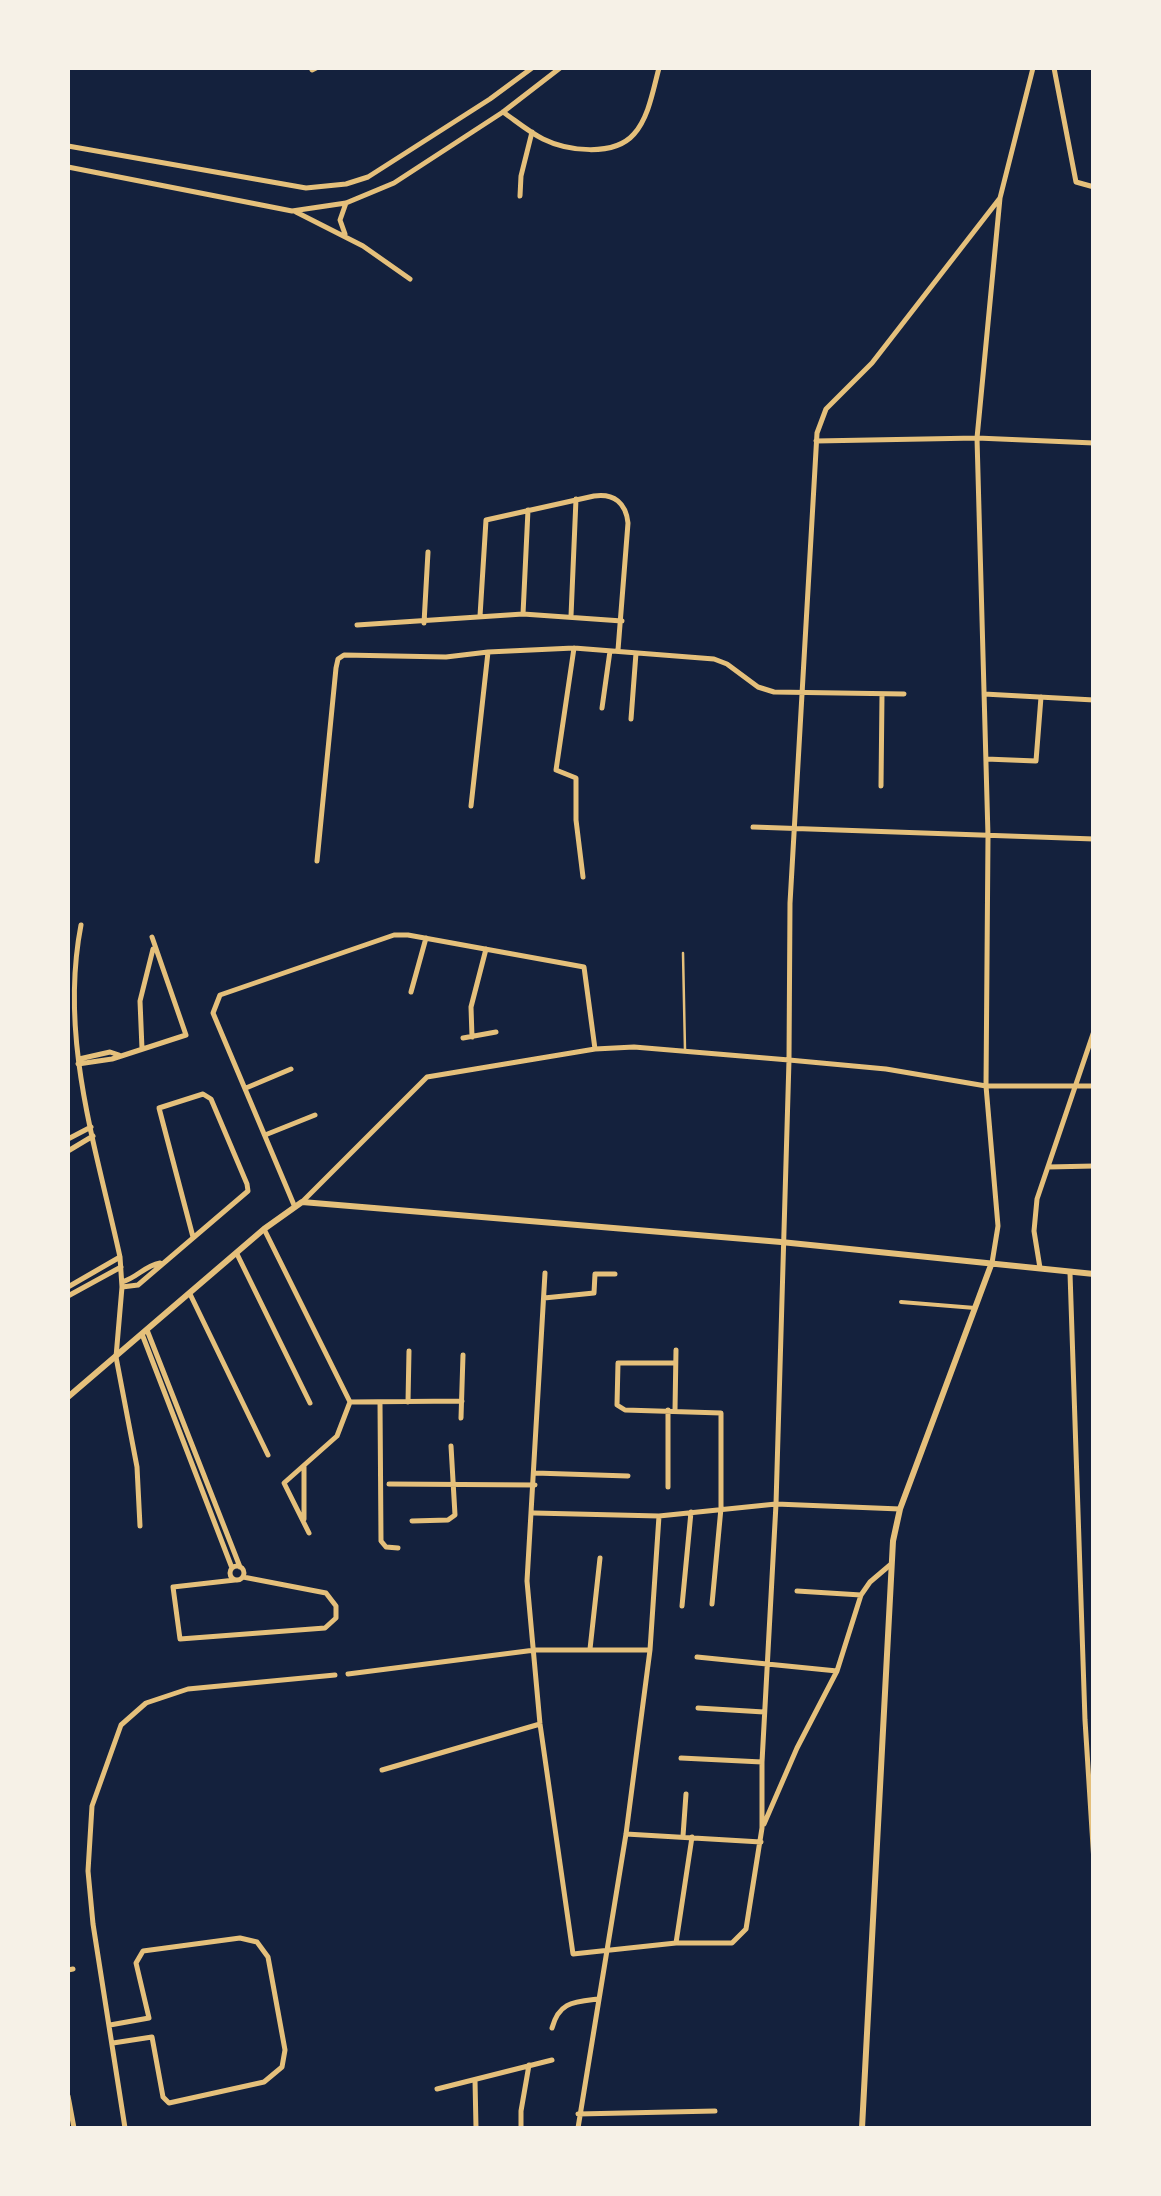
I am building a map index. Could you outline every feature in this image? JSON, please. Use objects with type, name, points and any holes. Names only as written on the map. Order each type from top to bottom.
[{"type":"street","points":[[292,211],[346,203],[394,183],[503,112],[560,68]]},
{"type":"street","points":[[503,112],[552,143],[598,149],[626,142],[646,116],[659,68]]},
{"type":"street","points":[[862,2128],[890,1565],[900,1509],[991,1265],[998,1226],[986,1086],[988,836],[977,438],[1000,198],[1033,68]]},
{"type":"street","points":[[1054,68],[1076,182],[1094,186]]},
{"type":"street","points":[[68,146],[306,188],[346,184],[368,177],[527,69]]},
{"type":"street","points":[[520,196],[532,132]]},
{"type":"street","points":[[68,166],[292,211],[347,236],[410,279]]},
{"type":"street","points":[[545,1273],[528,1581],[540,1724],[573,1954],[676,1943],[728,1944],[743,1936],[762,1842],[766,1662],[776,1504],[790,904],[818,424],[826,409],[872,363],[1000,198]]},
{"type":"street","points":[[346,203],[340,220],[347,236]]},
{"type":"street","points":[[816,441],[977,438],[1094,443]]},
{"type":"street","points":[[480,616],[484,522],[610,496],[627,513],[622,621],[602,708]]},
{"type":"street","points":[[571,617],[576,500]]},
{"type":"street","points":[[523,614],[528,510]]},
{"type":"street","points":[[424,622],[428,552]]},
{"type":"street","points":[[357,626],[523,614],[622,621]]},
{"type":"street","points":[[574,648],[556,770],[576,778],[583,877]]},
{"type":"street","points":[[316,861],[340,657],[446,657],[574,648],[718,660],[761,688],[802,695],[904,694]]},
{"type":"street","points":[[472,806],[488,652]]},
{"type":"street","points":[[631,719],[636,653]]},
{"type":"street","points":[[984,694],[1094,700]]},
{"type":"street","points":[[881,786],[882,695]]},
{"type":"street","points":[[986,759],[1036,761],[1041,697]]},
{"type":"street","points":[[753,827],[1094,839]]},
{"type":"street","points":[[82,926],[71,977],[77,1062],[120,1257],[122,1285],[116,1356],[137,1467],[140,1526]]},
{"type":"street","points":[[298,1204],[214,1014],[220,994],[394,935],[426,938],[584,967],[595,1050]]},
{"type":"street","points":[[77,1062],[95,1063],[180,1039],[186,1032],[152,937]]},
{"type":"street","points":[[411,992],[426,938]]},
{"type":"street","points":[[142,1049],[140,1000],[154,947]]},
{"type":"street","points":[[472,1036],[471,1007],[486,949]]},
{"type":"street","points":[[1040,1271],[1034,1231],[1038,1200],[1094,1031]]},
{"type":"street","points":[[463,1038],[496,1032]]},
{"type":"street","points":[[68,1397],[298,1204],[428,1077],[634,1047],[886,1069],[986,1086],[1094,1086]]},
{"type":"street","points":[[246,1088],[291,1069]]},
{"type":"street","points":[[122,1285],[149,1265],[162,1263],[193,1237],[248,1189],[211,1099],[204,1094],[159,1108],[193,1237]]},
{"type":"street","points":[[265,1136],[315,1115]]},
{"type":"street","points":[[68,1139],[92,1127]]},
{"type":"street","points":[[68,1151],[94,1136]]},
{"type":"street","points":[[1048,1167],[1094,1166]]},
{"type":"street","points":[[298,1204],[781,1242],[1094,1274]]},
{"type":"street","points":[[264,1229],[350,1402],[337,1436],[284,1483],[309,1533]]},
{"type":"street","points":[[237,1254],[310,1404]]},
{"type":"street","points":[[68,1287],[120,1257]]},
{"type":"street","points":[[68,1296],[121,1267]]},
{"type":"street","points":[[1070,1273],[1094,1862]]},
{"type":"street","points":[[544,1298],[594,1293],[595,1274],[616,1274]]},
{"type":"street","points":[[190,1294],[268,1455]]},
{"type":"street","points":[[901,1302],[975,1308]]},
{"type":"street","points":[[144,1332],[240,1566],[239,1578]]},
{"type":"street","points":[[668,1487],[676,1350]]},
{"type":"street","points":[[408,1402],[409,1351]]},
{"type":"street","points":[[462,1418],[464,1354]]},
{"type":"street","points":[[675,1363],[618,1363],[619,1407],[720,1411],[720,1508],[712,1604]]},
{"type":"street","points":[[350,1402],[462,1401]]},
{"type":"street","points":[[380,1402],[382,1542],[386,1548],[398,1548]]},
{"type":"street","points":[[412,1521],[454,1517],[451,1446]]},
{"type":"street","points":[[304,1466],[304,1522]]},
{"type":"street","points":[[535,1473],[628,1476]]},
{"type":"street","points":[[389,1484],[535,1485]]},
{"type":"street","points":[[210,1499],[232,1568],[230,1575],[326,1593],[336,1606],[336,1618],[325,1628],[180,1638],[173,1587],[239,1578]]},
{"type":"street","points":[[534,1513],[659,1516],[776,1504],[900,1509]]},
{"type":"street","points":[[682,1606],[691,1512]]},
{"type":"street","points":[[578,2128],[626,1834],[650,1650],[659,1516]]},
{"type":"street","points":[[590,1649],[600,1558]]},
{"type":"street","points":[[762,1828],[797,1748],[838,1671],[862,1595],[870,1582],[890,1565]]},
{"type":"street","points":[[232,1568],[240,1566]]},
{"type":"street","points":[[797,1591],[862,1595]]},
{"type":"street","points":[[348,1674],[534,1650],[650,1650]]},
{"type":"street","points":[[696,1657],[838,1671]]},
{"type":"street","points":[[125,2128],[88,1871],[90,1820],[99,1780],[121,1725],[146,1704],[188,1689],[336,1675]]},
{"type":"street","points":[[1084,1688],[1094,1687]]},
{"type":"street","points":[[698,1708],[764,1712]]},
{"type":"street","points":[[382,1770],[540,1724]]},
{"type":"street","points":[[681,1758],[762,1762]]},
{"type":"street","points":[[683,1837],[686,1794]]},
{"type":"street","points":[[626,1834],[762,1842]]},
{"type":"street","points":[[676,1943],[692,1838]]},
{"type":"street","points":[[110,2026],[149,2018],[136,1963],[139,1953],[240,1938],[264,1948],[285,2050],[282,2067],[274,2076],[254,2085],[168,2103],[163,2097],[152,2036],[113,2043]]},
{"type":"street","points":[[552,2028],[562,2007],[569,2002],[598,1999]]},
{"type":"street","points":[[437,2089],[552,2060]]},
{"type":"street","points":[[521,2128],[528,2066]]},
{"type":"street","points":[[476,2080],[476,2128]]},
{"type":"street","points":[[68,2096],[72,2128]]},
{"type":"street","points":[[578,2114],[715,2110]]},
{"type":"lane","points":[[683,953],[685,1052]]}]
